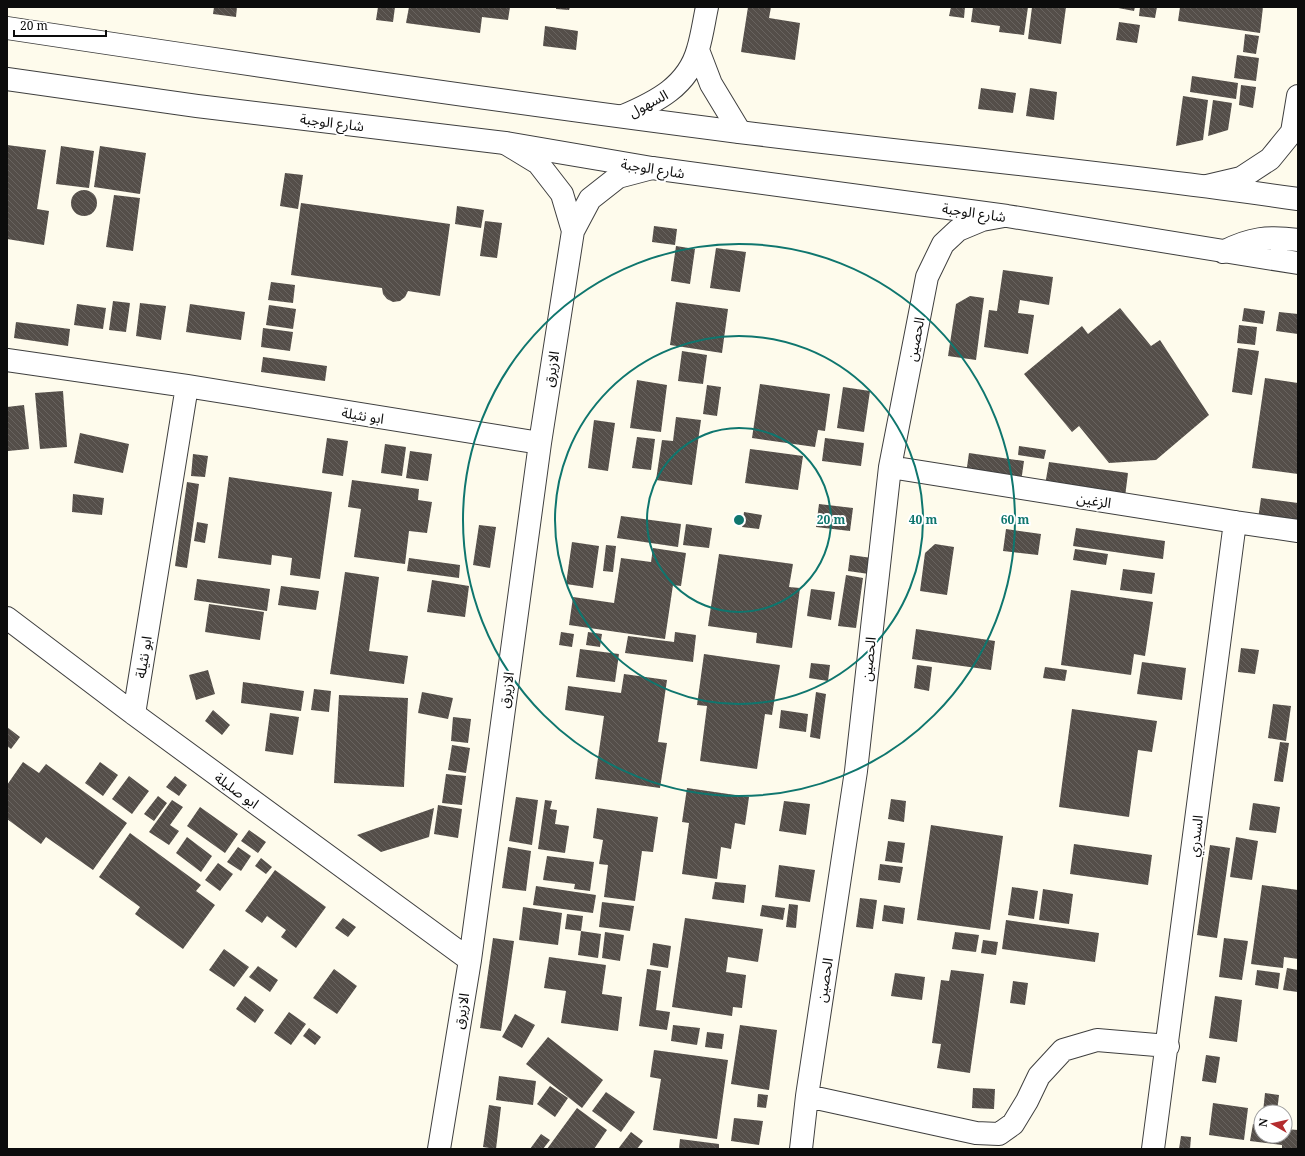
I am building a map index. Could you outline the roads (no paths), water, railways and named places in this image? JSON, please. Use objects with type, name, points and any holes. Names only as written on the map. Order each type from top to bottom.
[{"type":"street","name":"السهول","points":[[623,116],[648,105],[672,90],[690,70],[698,50],[707,7]]},
{"type":"street","points":[[7,28],[740,132],[1207,186],[1298,199]]},
{"type":"street","points":[[698,50],[711,84],[740,132]]},
{"type":"street","name":"شارع الوجبة","points":[[7,79],[197,106],[505,143],[652,168],[1007,216],[1298,263]]},
{"type":"street","points":[[1207,186],[1241,178],[1270,160],[1295,138],[1298,96]]},
{"type":"street","name":"الازيرق","points":[[505,143],[538,163],[562,194],[573,231]]},
{"type":"street","name":"الازيرق","points":[[439,1149],[470,960],[540,443],[573,231],[590,199],[618,177],[652,168]]},
{"type":"street","name":"الحصين","points":[[801,1149],[807,1096],[856,772],[890,467],[927,277],[943,244],[958,230],[982,220],[1007,216]]},
{"type":"street","points":[[1223,252],[1239,244],[1255,239],[1273,237],[1298,240]]},
{"type":"street","name":"ابو نثيلة","points":[[7,360],[187,386],[540,443]]},
{"type":"street","name":"ابو نثيلة","points":[[134,714],[187,386]]},
{"type":"street","name":"الزغين","points":[[890,467],[1298,531]]},
{"type":"street","name":"السدري","points":[[1153,1149],[1168,1046],[1235,522]]},
{"type":"street","name":"ابو صليلة","points":[[7,618],[134,714],[470,960]]},
{"type":"street","points":[[807,1096],[976,1133],[1000,1134],[1013,1124],[1027,1101],[1039,1076],[1063,1050],[1097,1040],[1168,1046]]}]
